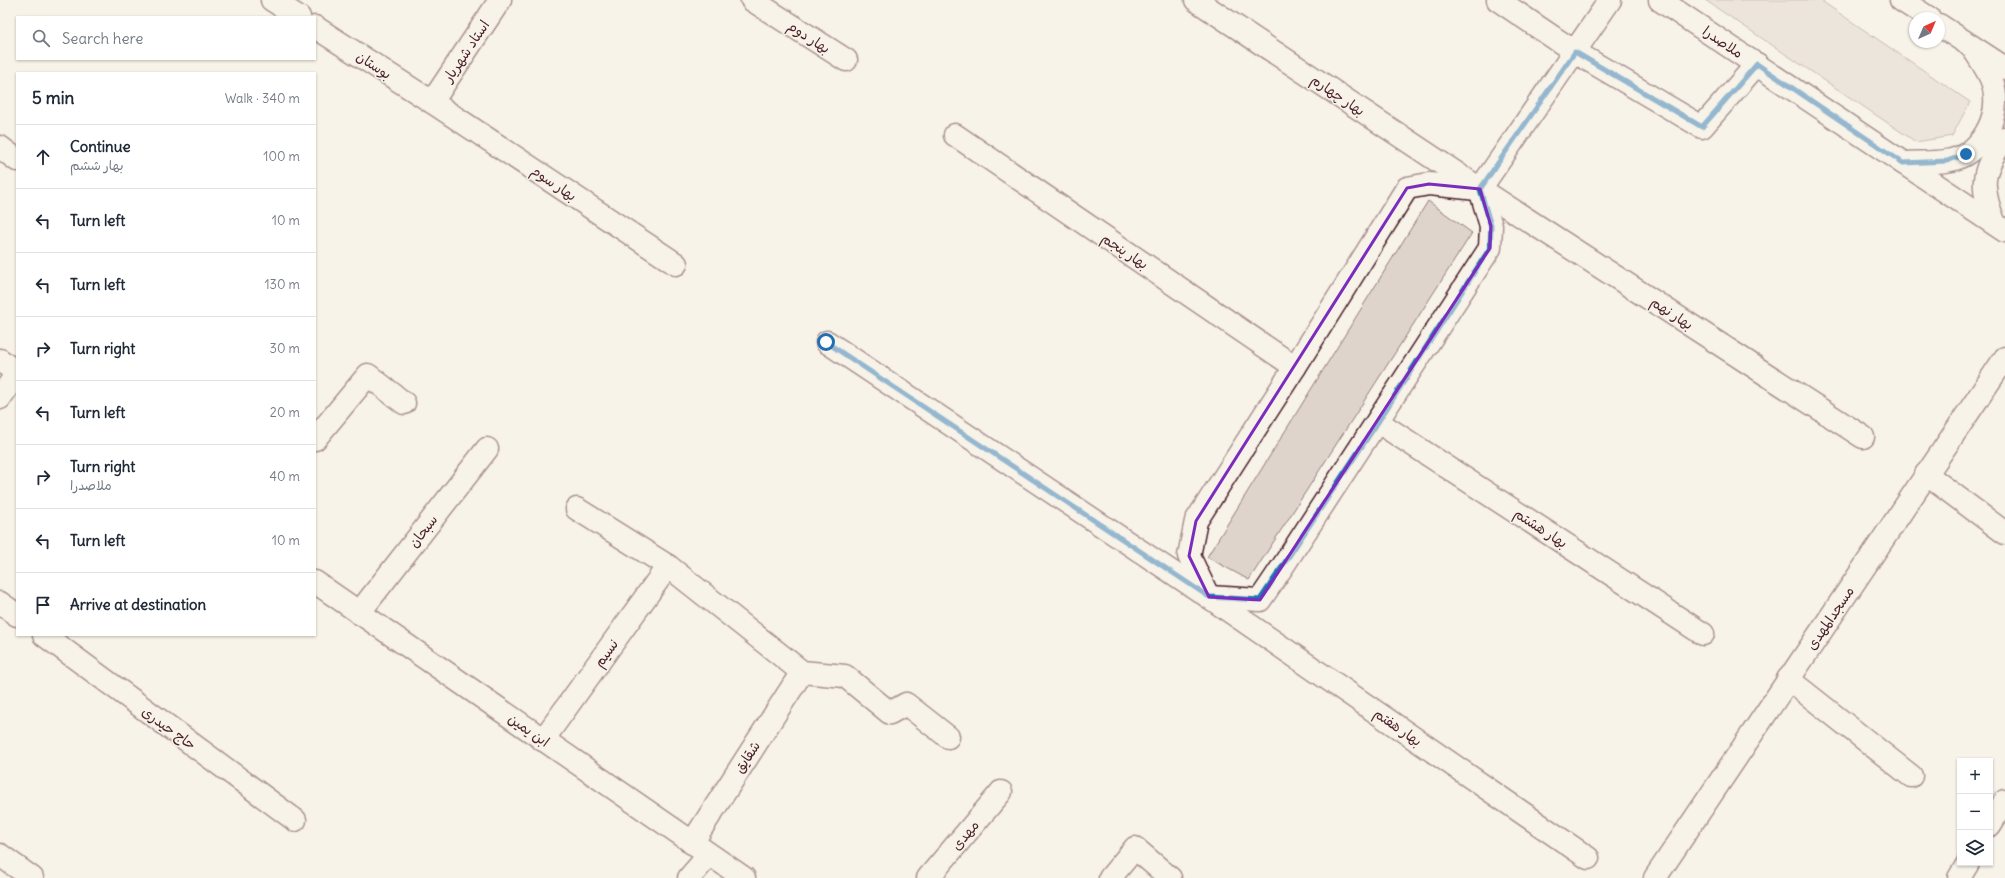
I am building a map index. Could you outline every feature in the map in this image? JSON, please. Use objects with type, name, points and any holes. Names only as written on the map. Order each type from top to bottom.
[{"type":"street","points":[[272,0],[297,16]]},
{"type":"street","name":"استاد شهریار","points":[[432,102],[500,0]]},
{"type":"street","name":"بهار دوم","points":[[752,0],[846,60]]},
{"type":"street","name":"بهار چهارم","points":[[1196,0],[1480,189]]},
{"type":"street","points":[[1498,0],[1575,52],[1702,127],[1757,64]]},
{"type":"street","points":[[1480,189],[1610,0]]},
{"type":"street","name":"ملاصدرا","points":[[1660,0],[2000,227]]},
{"type":"street","points":[[1902,0],[1920,12]]},
{"type":"street","name":"بوستان","points":[[316,29],[432,102]]},
{"type":"street","points":[[1945,29],[2005,68]]},
{"type":"street","points":[[1903,163],[1947,161],[1966,154],[1981,141],[1991,123],[1995,103],[1993,84],[1972,47]]},
{"type":"street","name":"بهار سوم","points":[[432,102],[676,264]]},
{"type":"street","name":"بهار پنجم","points":[[955,135],[1295,367]]},
{"type":"street","points":[[2000,227],[1986,201],[1985,175],[1996,150],[2005,138]]},
{"type":"street","points":[[0,147],[16,159]]},
{"type":"street","points":[[1429,184],[1480,189],[1491,226],[1490,248],[1378,422],[1260,600],[1209,597],[1189,556],[1196,521],[1407,188],[1429,184]]},
{"type":"street","name":"بهار نهم","points":[[1480,189],[1863,437]]},
{"type":"street","name":"بهار هفتم","points":[[826,342],[1209,597],[1588,858]]},
{"type":"street","name":"مسجدالمهدی","points":[[1655,878],[2005,358]]},
{"type":"street","points":[[0,360],[16,372]]},
{"type":"street","points":[[0,398],[16,374]]},
{"type":"street","points":[[316,438],[368,375],[404,403]]},
{"type":"street","name":"بهار هشتم","points":[[1378,422],[1703,634]]},
{"type":"street","name":"سبحان","points":[[359,613],[487,449]]},
{"type":"street","points":[[1926,474],[2005,533]]},
{"type":"street","points":[[578,508],[668,566],[802,672],[845,676],[890,713],[906,704],[948,737]]},
{"type":"street","name":"نسیم","points":[[543,740],[668,566]]},
{"type":"street","name":"ابن یمین","points":[[316,583],[744,878]]},
{"type":"street","points":[[0,603],[16,615]]},
{"type":"street","name":"حاج حیدری","points":[[45,636],[295,820]]},
{"type":"street","name":"شقایق","points":[[689,878],[701,849],[802,672]]},
{"type":"street","points":[[1788,680],[1911,776]]},
{"type":"street","name":"مهدی","points":[[928,878],[1001,792]]},
{"type":"street","points":[[1993,820],[2005,801]]},
{"type":"street","points":[[1110,878],[1135,848],[1170,878]]},
{"type":"street","points":[[0,855],[32,878]]},
{"type":"street","points":[[1959,878],[1966,866]]},
{"type":"highlighted area","points":[[1429,184],[1480,189],[1491,226],[1490,248],[1260,600],[1209,597],[1189,556],[1196,521],[1407,188]]},
{"type":"shaded area","points":[[1705,0],[1820,0],[1970,102],[1952,136],[1916,142]]},
{"type":"shaded area","points":[[1428,201],[1472,233],[1249,580],[1207,557]]},
{"type":"route","points":[[826,342],[1209,597],[1260,600],[1378,422],[1490,248],[1491,226],[1480,189],[1575,52],[1702,127],[1757,64],[1903,163],[1947,161],[1966,154]]}]
